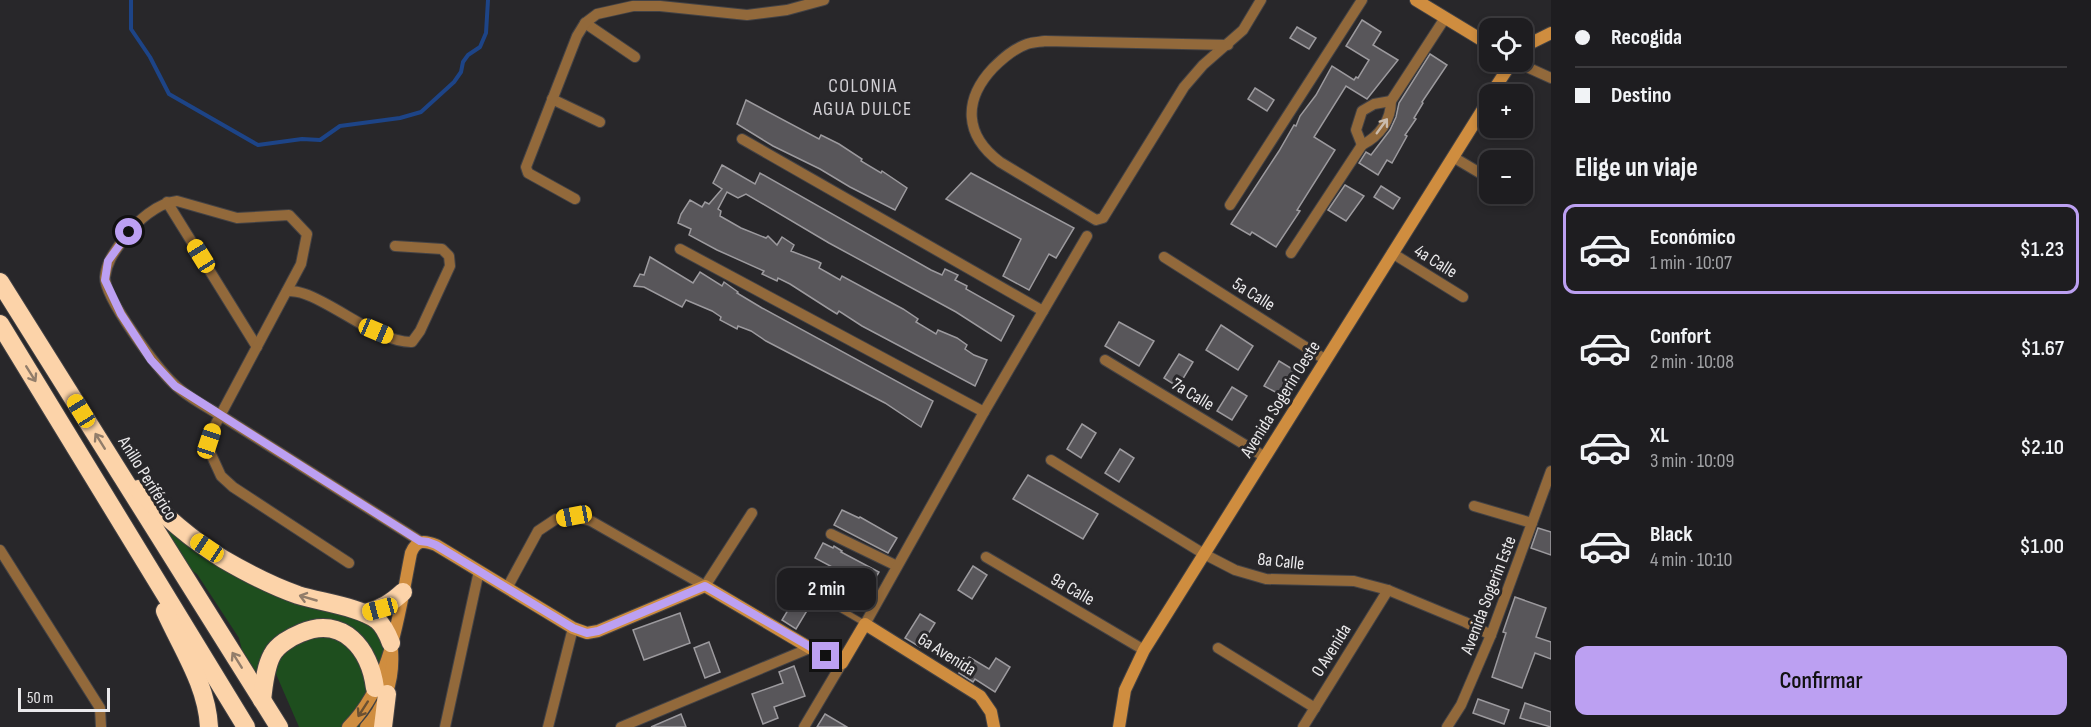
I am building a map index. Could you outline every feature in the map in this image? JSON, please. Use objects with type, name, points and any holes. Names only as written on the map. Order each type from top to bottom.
[{"type":"highway","name":"Anillo Periférico","points":[[0,282],[279,727]]},
{"type":"highway","points":[[0,324],[246,727]]},
{"type":"highway","points":[[116,467],[176,527],[223,559],[273,585],[298,595],[365,613],[377,620],[392,643]]},
{"type":"highway","points":[[131,536],[203,690],[208,708],[209,727]]},
{"type":"highway","points":[[365,613],[393,602],[403,592]]},
{"type":"highway","points":[[262,700],[266,671],[272,653],[290,637],[314,627],[334,628],[351,638],[364,652],[381,691],[383,727]]},
{"type":"street","points":[[575,199],[528,173],[526,167],[577,36],[585,23],[597,14],[633,6],[660,6],[747,15],[788,9],[824,0]]},
{"type":"street","points":[[1228,45],[1046,41],[1028,44],[1006,55],[978,87],[973,96],[971,112],[975,135],[987,153],[1000,162],[1096,220],[1103,218],[1184,87],[1203,65],[1228,45],[1243,30],[1261,0]]},
{"type":"street","points":[[1230,205],[1362,0]]},
{"type":"street","points":[[1419,1],[1479,38]]},
{"type":"street","points":[[1291,253],[1362,145],[1372,140],[1385,125],[1391,114],[1391,101],[1446,18]]},
{"type":"street","points":[[585,23],[634,57]]},
{"type":"street","points":[[1533,42],[1551,33]]},
{"type":"street","points":[[1533,70],[1551,78]]},
{"type":"street","points":[[552,99],[600,122]]},
{"type":"street","points":[[1362,145],[1356,130],[1362,111],[1374,104],[1391,101]]},
{"type":"street","name":"Avenida Sogerin Oeste","points":[[1119,727],[1125,690],[1144,650],[1479,114]]},
{"type":"street","points":[[742,139],[1042,311]]},
{"type":"street","points":[[1452,157],[1479,173]]},
{"type":"street","points":[[349,563],[233,488],[221,476],[210,452],[209,441],[220,415],[300,264],[307,234],[289,215],[237,218],[177,201],[167,202],[148,213],[129,232],[108,261],[105,280],[121,314],[151,360],[175,386],[220,415],[420,541],[436,545],[573,628],[587,633],[598,631],[705,586],[752,513]]},
{"type":"street","points":[[167,202],[257,347]]},
{"type":"street","points":[[804,727],[1087,236]]},
{"type":"street","points":[[286,291],[304,293],[376,331],[402,342],[412,342],[420,332],[450,266],[449,256],[442,249],[395,246]]},
{"type":"street","points":[[680,249],[984,412]]},
{"type":"street","name":"4a Calle","points":[[1392,253],[1463,297]]},
{"type":"street","name":"5a Calle","points":[[1164,257],[1326,360]]},
{"type":"street","name":"7a Calle","points":[[1105,360],[1265,457]]},
{"type":"street","name":"8a Calle","points":[[1051,460],[1204,554],[1235,570],[1266,579],[1354,582],[1388,590],[1491,635]]},
{"type":"street","name":"Avenida Sogerin Este","points":[[1447,727],[1461,705],[1491,635],[1551,471]]},
{"type":"street","points":[[1474,506],[1532,523]]},
{"type":"street","points":[[507,588],[538,531],[556,519],[574,516],[591,521],[810,648],[842,663]]},
{"type":"street","points":[[831,534],[897,566]]},
{"type":"street","points":[[366,727],[372,720],[381,691],[382,672],[392,643],[411,553],[420,541]]},
{"type":"street","points":[[0,550],[100,708],[101,727]]},
{"type":"street","name":"9a Calle","points":[[986,557],[1144,650]]},
{"type":"street","points":[[445,727],[479,571]]},
{"type":"street","name":"0 Avenida","points":[[1303,727],[1388,590]]},
{"type":"street","name":"6a Avenida","points":[[865,624],[980,696],[991,712],[994,727]]},
{"type":"street","points":[[548,727],[573,628]]},
{"type":"street","points":[[621,727],[810,648]]},
{"type":"street","points":[[1218,648],[1315,708]]},
{"type":"street","points":[[348,727],[381,691]]},
{"type":"lane","points":[[782,575],[865,624]]},
{"type":"green space","points":[[176,527],[223,559],[386,631],[383,727],[299,727],[276,674],[266,671],[249,679],[239,638],[197,574],[174,559],[160,537]]},
{"type":"building","points":[[1362,20],[1381,32],[1373,45],[1398,60],[1367,99],[1346,86],[1314,137],[1335,150],[1276,247],[1252,232],[1250,235],[1231,224],[1294,125],[1296,126],[1300,116],[1316,95],[1332,66],[1354,80],[1358,78],[1369,60],[1346,46]]},
{"type":"building","points":[[1297,27],[1316,38],[1309,49],[1290,38]]},
{"type":"building","points":[[1430,54],[1447,65],[1422,102],[1414,118],[1416,119],[1405,135],[1407,136],[1392,163],[1387,160],[1378,175],[1359,163],[1366,152],[1371,155],[1390,130],[1399,103]]},
{"type":"building","points":[[1255,88],[1274,100],[1267,111],[1248,99]]},
{"type":"building","points":[[746,100],[819,139],[821,135],[839,144],[862,159],[861,161],[881,173],[882,171],[907,188],[895,210],[773,146],[737,124]]},
{"type":"building","points":[[722,165],[755,184],[760,173],[931,270],[942,275],[945,269],[958,275],[955,280],[967,286],[966,289],[1014,316],[1001,341],[956,312],[829,243],[746,194],[738,198],[727,192],[718,209],[721,211],[720,216],[741,228],[766,238],[768,236],[777,245],[782,237],[794,245],[791,251],[821,263],[819,268],[840,280],[842,276],[903,309],[918,319],[916,322],[936,334],[938,330],[957,338],[967,345],[965,349],[987,360],[975,386],[862,326],[839,311],[837,314],[790,284],[762,274],[764,271],[689,235],[691,229],[678,223],[681,214],[690,200],[702,207],[705,202],[709,204],[722,189],[713,183]]},
{"type":"building","points":[[971,173],[1074,228],[1056,258],[1049,254],[1029,290],[1003,276],[1021,239],[946,199]]},
{"type":"building","points":[[1345,185],[1364,196],[1346,221],[1328,210]]},
{"type":"building","points":[[1381,186],[1400,198],[1393,209],[1374,197]]},
{"type":"building","points":[[650,257],[693,283],[700,272],[722,286],[724,282],[762,308],[933,401],[921,427],[885,403],[751,331],[738,326],[737,329],[720,320],[721,317],[712,311],[686,300],[682,307],[644,287],[634,286],[640,274],[644,275]]},
{"type":"building","points":[[1119,322],[1154,341],[1139,366],[1105,346]]},
{"type":"building","points":[[1221,325],[1253,346],[1238,370],[1206,350]]},
{"type":"building","points":[[1179,354],[1193,362],[1178,387],[1164,378]]},
{"type":"building","points":[[1279,361],[1294,370],[1279,394],[1264,386]]},
{"type":"building","points":[[1232,387],[1247,396],[1232,420],[1217,411]]},
{"type":"building","points":[[1082,424],[1096,433],[1081,458],[1067,449]]},
{"type":"building","points":[[1120,449],[1134,458],[1119,482],[1105,473]]},
{"type":"building","points":[[1028,475],[1098,514],[1083,539],[1013,499]]},
{"type":"building","points":[[842,510],[860,517],[897,538],[888,553],[834,525]]},
{"type":"building","points":[[1538,528],[1551,532],[1551,555],[1531,548]]},
{"type":"building","points":[[823,543],[833,548],[834,546],[879,572],[870,587],[815,558]]},
{"type":"building","points":[[973,566],[987,575],[972,599],[958,590]]},
{"type":"building","points":[[797,595],[811,604],[796,629],[782,620]]},
{"type":"building","points":[[1515,597],[1546,608],[1536,637],[1551,642],[1551,659],[1535,653],[1522,688],[1492,677],[1506,633],[1503,632]]},
{"type":"building","points":[[680,613],[690,643],[644,660],[633,630]]},
{"type":"building","points":[[920,614],[935,623],[920,647],[905,638]]},
{"type":"building","points":[[709,642],[720,672],[705,678],[694,648]]},
{"type":"building","points":[[969,657],[989,669],[996,658],[1010,667],[995,692],[975,679],[973,682],[959,673]]},
{"type":"building","points":[[794,666],[805,696],[774,707],[778,718],[763,724],[752,694],[783,683],[779,672]]},
{"type":"building","points":[[1478,699],[1509,710],[1504,724],[1473,713]]},
{"type":"building","points":[[1525,703],[1551,712],[1551,727],[1520,718]]},
{"type":"building","points":[[681,714],[686,727],[651,727]]},
{"type":"building","points":[[825,714],[847,727],[817,727]]},
{"type":"waterway","points":[[131,0],[131,29],[150,57],[169,94],[258,145],[302,139],[320,140],[340,126],[400,118],[421,112],[454,82],[468,55],[480,47],[486,33],[488,0]]},
{"type":"district","name":"COLONIA AGUA DULCE","points":[[863,96]]},
{"type":"route","points":[[129,232],[108,261],[105,280],[121,314],[151,360],[175,386],[420,541],[436,545],[573,628],[587,633],[598,631],[705,586],[826,656]]}]
